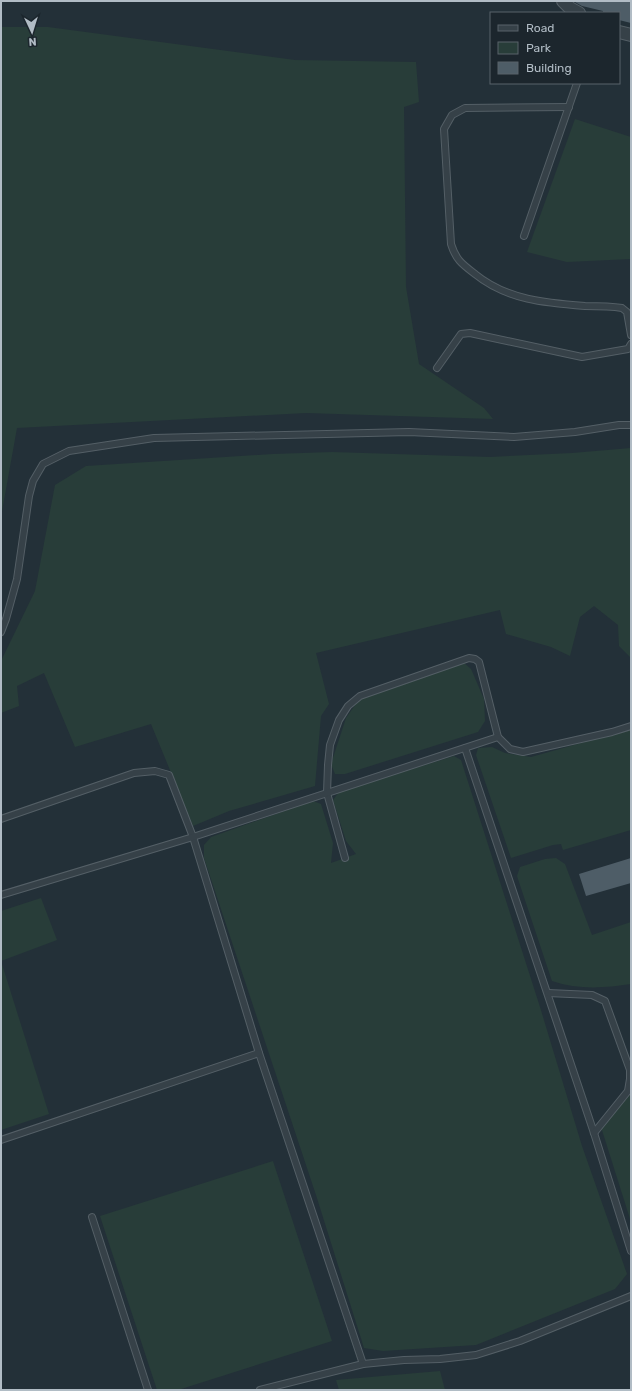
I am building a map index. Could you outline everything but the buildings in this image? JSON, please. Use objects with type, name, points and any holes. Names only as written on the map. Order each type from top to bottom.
[{"type":"street","points":[[563,1],[570,8],[577,12]]},
{"type":"street","points":[[620,32],[631,35]]},
{"type":"lane","points":[[524,236],[577,84]]},
{"type":"lane","points":[[569,107],[465,108],[452,115],[444,129],[451,244],[454,254],[460,262],[485,282],[520,298],[550,304],[622,308],[627,312],[631,335]]},
{"type":"lane","points":[[437,368],[461,334],[465,333],[582,357],[628,348],[631,344]]},
{"type":"lane","points":[[1,632],[17,579],[29,496],[33,481],[44,464],[69,450],[154,438],[409,432],[514,437],[575,432],[619,425],[631,425]]},
{"type":"lane","points":[[345,858],[327,793],[330,745],[339,720],[348,706],[360,696],[469,658],[475,659],[479,662],[498,737],[510,749],[523,752],[612,732],[631,726]]},
{"type":"lane","points":[[1,895],[193,837],[498,737]]},
{"type":"lane","points":[[465,748],[594,1132],[631,1251]]},
{"type":"lane","points":[[1,819],[134,773],[155,770],[168,775],[193,837],[259,1053],[364,1364]]},
{"type":"lane","points":[[548,993],[592,995],[605,1001],[630,1070],[628,1091],[594,1132]]},
{"type":"lane","points":[[1,1140],[259,1053]]},
{"type":"lane","points":[[92,1217],[148,1390]]},
{"type":"lane","points":[[260,1390],[364,1364],[476,1355],[520,1341],[631,1296]]},
{"type":"green space","points":[[1,27],[48,27],[295,60],[416,62],[419,102],[404,107],[406,287],[419,364],[484,408],[493,419],[306,413],[17,428],[1,517]]},
{"type":"green space","points":[[575,119],[631,137],[631,259],[567,262],[527,252]]},
{"type":"green space","points":[[631,448],[631,658],[619,646],[618,625],[594,606],[580,617],[570,656],[551,647],[506,634],[500,610],[316,653],[329,704],[321,716],[315,786],[229,811],[193,826],[151,724],[75,747],[44,673],[17,686],[19,706],[1,713],[1,661],[35,591],[55,485],[86,466],[273,454],[332,452],[490,457],[572,453]]},
{"type":"green space","points":[[464,663],[471,669],[484,699],[485,721],[478,732],[345,774],[335,774],[331,764],[346,718],[360,698]]},
{"type":"green space","points":[[631,729],[631,830],[563,850],[561,844],[553,845],[511,858],[476,755],[478,748],[492,747],[505,753],[531,757]]},
{"type":"green space","points":[[454,756],[461,760],[540,1007],[582,1146],[627,1274],[615,1289],[476,1345],[383,1351],[364,1348],[316,1195],[204,858],[204,845],[211,837],[313,801],[321,804],[333,843],[331,863],[356,854],[346,841],[333,800],[339,792]]},
{"type":"green space","points":[[556,858],[565,864],[592,935],[631,922],[631,984],[582,987],[552,981],[517,876],[520,867],[545,859]]},
{"type":"green space","points":[[41,898],[57,940],[1,961],[1,911]]},
{"type":"green space","points":[[1,961],[49,1114],[1,1130]]},
{"type":"green space","points":[[631,1095],[631,1222],[601,1127]]},
{"type":"green space","points":[[273,1161],[332,1341],[178,1390],[157,1390],[100,1216]]},
{"type":"green space","points":[[440,1371],[445,1390],[339,1390],[336,1380]]}]
